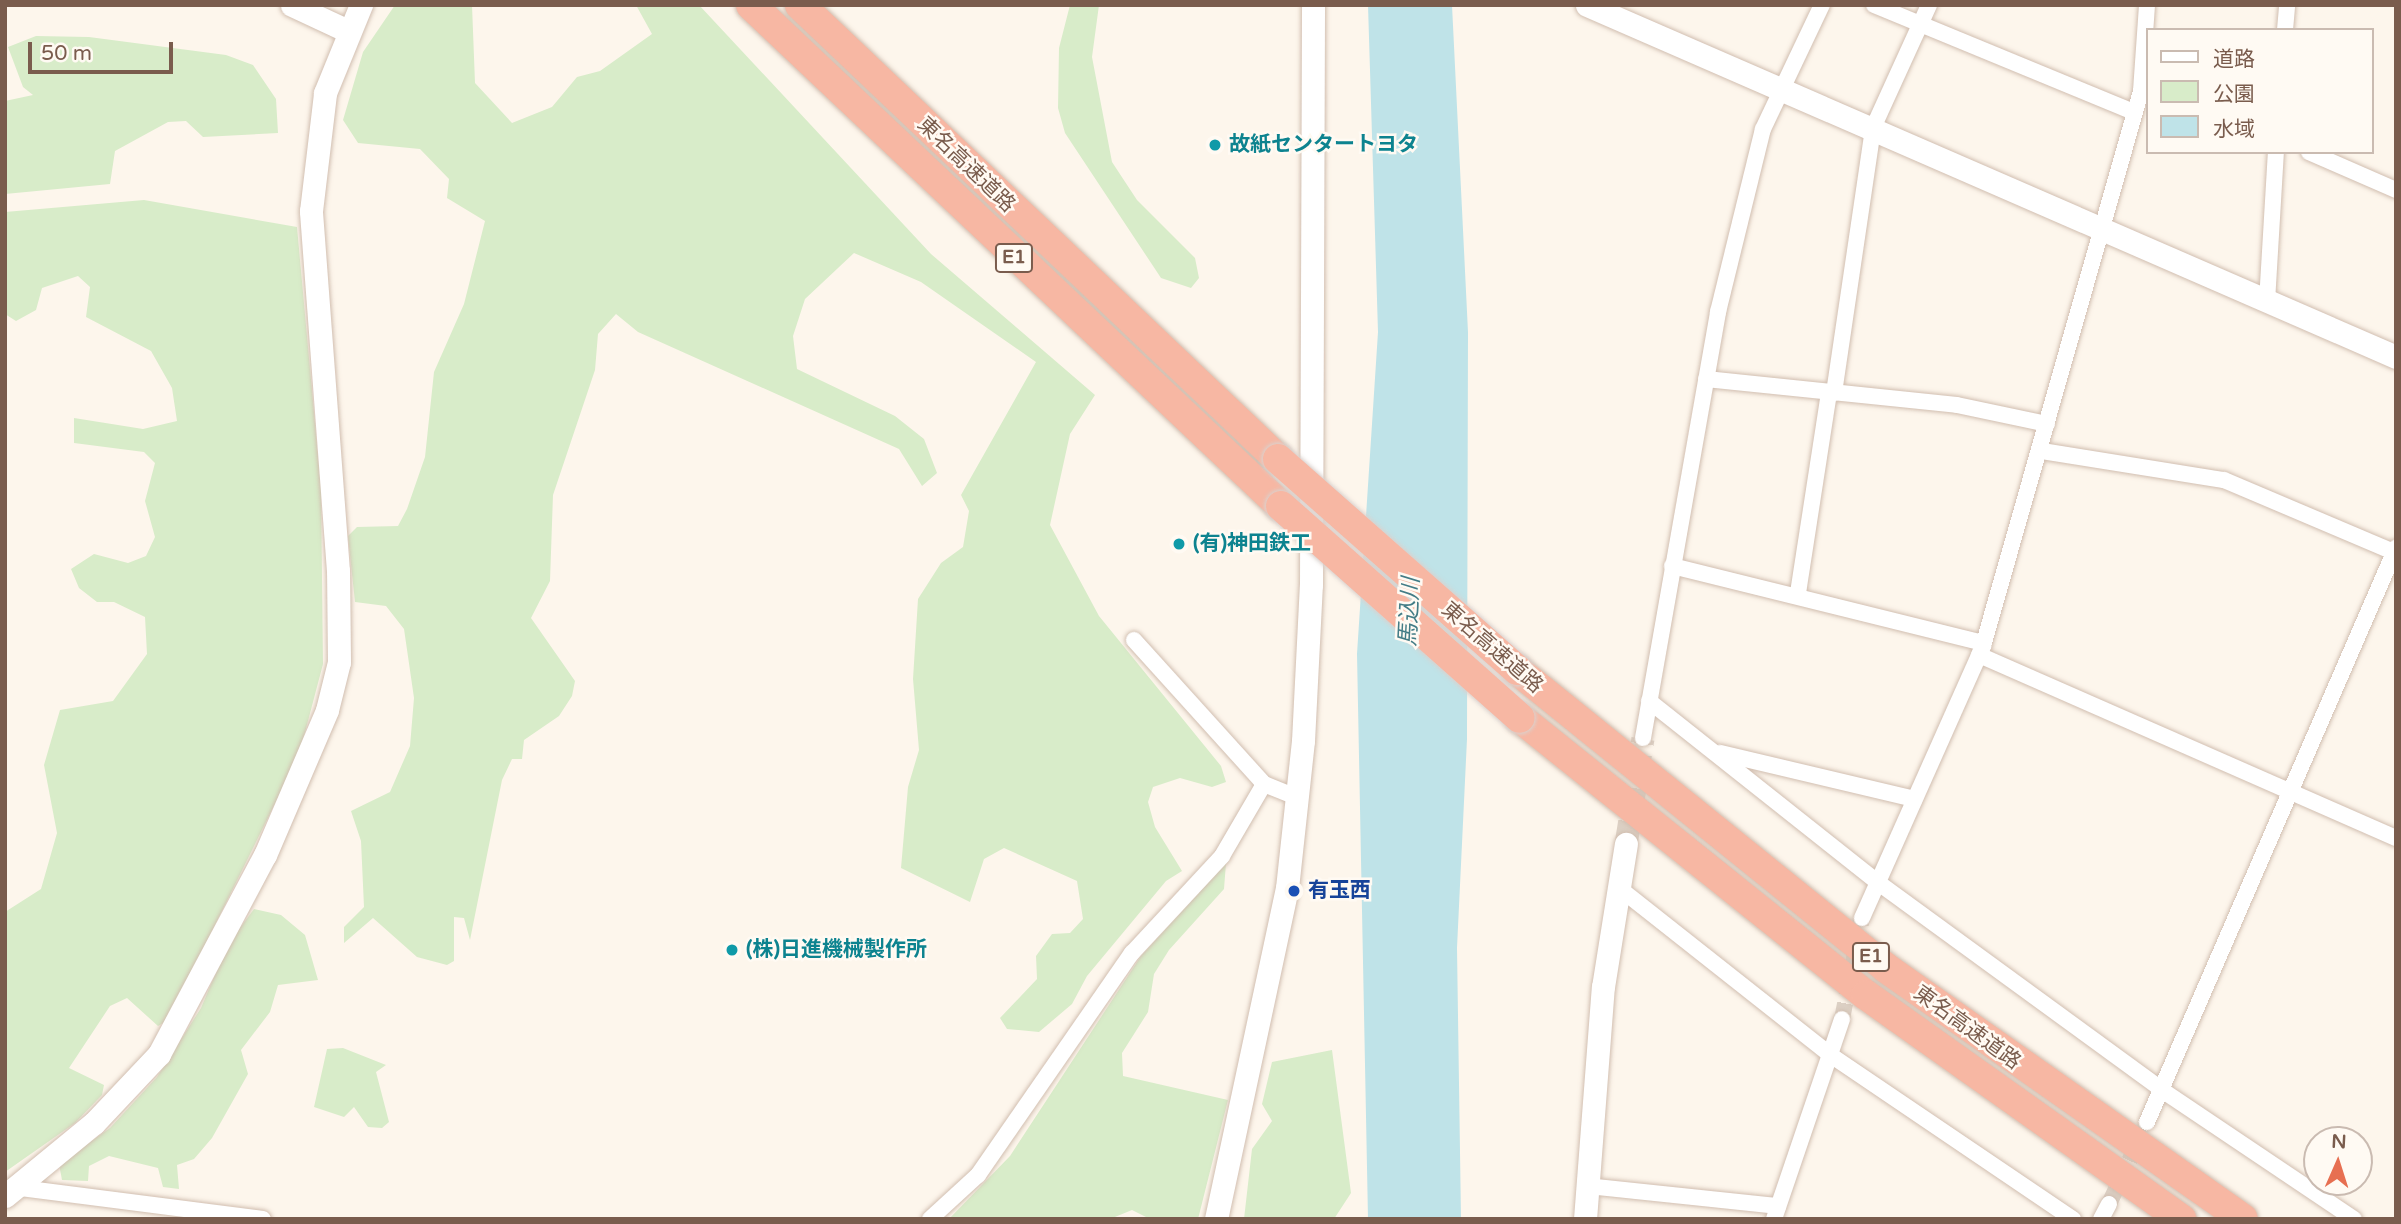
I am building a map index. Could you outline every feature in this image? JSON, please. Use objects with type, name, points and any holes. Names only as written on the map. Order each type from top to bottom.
[{"type":"highway","name":"東名高速道路","points":[[751,5],[1281,506],[1520,718],[1866,995],[2181,1219]]},
{"type":"highway","name":"東名高速道路","points":[[800,5],[1278,459],[1517,670],[1886,968],[2243,1219]]},
{"type":"street","points":[[292,5],[348,31]]},
{"type":"street","points":[[9,1191],[94,1123],[159,1054],[271,845],[327,710],[339,662],[338,571],[311,211],[320,120],[348,31],[361,5]]},
{"type":"street","points":[[1216,1219],[1277,943],[1296,797],[1311,585],[1313,5]]},
{"type":"street","points":[[1587,5],[2396,357]]},
{"type":"street","points":[[1643,738],[1706,379],[1763,129],[1779,87],[1822,5]]},
{"type":"street","points":[[1874,5],[1923,22],[2134,112]]},
{"type":"street","points":[[1798,593],[1873,128],[1929,5]]},
{"type":"street","points":[[2146,28],[2147,5]]},
{"type":"street","points":[[2285,28],[2287,5]]},
{"type":"street","points":[[1863,918],[1981,648],[2042,451],[2047,424],[2134,112],[2144,90],[2146,33]]},
{"type":"street","points":[[2267,302],[2277,154]]},
{"type":"street","points":[[2314,154],[2396,190]]},
{"type":"street","points":[[1706,379],[1957,405],[2047,424]]},
{"type":"street","points":[[2042,451],[2224,480],[2395,550],[2147,1122]]},
{"type":"street","points":[[1672,566],[1798,593],[1981,648],[2290,792],[2396,838]]},
{"type":"street","points":[[1135,640],[1264,783],[1296,797]]},
{"type":"street","points":[[1649,701],[1880,884],[2162,1090],[2354,1219]]},
{"type":"street","points":[[1715,751],[1915,799]]},
{"type":"street","points":[[930,1219],[978,1175],[1132,953],[1222,856],[1264,783]]},
{"type":"street","points":[[1585,1219],[1603,987],[1626,844]]},
{"type":"street","points":[[1619,888],[1829,1054],[2073,1219]]},
{"type":"street","points":[[1587,1186],[1776,1212],[1842,1020]]},
{"type":"street","points":[[9,1191],[263,1219]]},
{"type":"green space","points":[[395,5],[472,5],[475,83],[512,123],[552,107],[577,77],[600,71],[652,34],[636,5],[699,5],[931,254],[1095,395],[1070,434],[1050,525],[1099,616],[1221,766],[1226,782],[1212,787],[1180,778],[1153,787],[1148,802],[1155,827],[1182,871],[1166,881],[1087,976],[1072,1004],[1039,1032],[1007,1029],[1000,1018],[1037,979],[1036,956],[1052,934],[1070,933],[1083,919],[1077,881],[1004,848],[984,859],[970,902],[901,868],[908,787],[919,750],[913,679],[918,599],[941,563],[963,547],[969,511],[961,495],[1036,362],[921,282],[854,253],[805,299],[793,336],[797,369],[895,416],[924,439],[937,473],[922,486],[899,449],[638,332],[616,314],[598,334],[595,370],[553,495],[550,581],[531,618],[575,681],[572,696],[559,716],[524,740],[522,759],[512,759],[502,780],[470,940],[464,918],[454,917],[454,961],[447,965],[417,957],[373,918],[344,943],[344,927],[364,907],[361,841],[351,811],[390,792],[410,746],[414,698],[404,629],[386,606],[355,602],[348,536],[357,527],[398,526],[407,509],[425,457],[434,372],[464,304],[485,221],[447,198],[449,179],[420,149],[358,143],[343,120],[363,52]]},
{"type":"green space","points":[[1070,5],[1099,5],[1092,57],[1112,162],[1137,200],[1195,258],[1199,278],[1191,288],[1161,278],[1065,133],[1058,108],[1059,48]]},
{"type":"green space","points":[[36,36],[89,37],[226,55],[253,65],[276,99],[278,133],[203,137],[186,121],[168,122],[115,151],[110,184],[5,194],[5,101],[33,95],[23,87],[8,47]]},
{"type":"green space","points":[[144,200],[297,227],[321,489],[323,664],[299,755],[168,1020],[158,1026],[127,998],[110,1006],[69,1068],[104,1085],[102,1095],[75,1123],[5,1172],[5,912],[41,889],[57,833],[44,765],[60,710],[113,701],[147,654],[145,617],[114,602],[97,602],[79,588],[71,569],[94,554],[128,563],[146,556],[155,537],[145,501],[155,463],[144,452],[74,443],[74,418],[143,429],[177,421],[172,388],[151,351],[86,317],[90,287],[78,276],[42,288],[36,310],[16,321],[5,314],[5,212]]},
{"type":"green space","points":[[1226,863],[1224,889],[1169,950],[1154,974],[1148,1012],[1122,1053],[1123,1076],[1228,1100],[1198,1219],[1150,1219],[1132,1210],[1110,1219],[949,1219],[1010,1156],[1141,956]]},
{"type":"green space","points":[[254,909],[281,915],[305,935],[318,980],[278,985],[270,1012],[241,1050],[248,1074],[212,1138],[194,1159],[177,1165],[179,1189],[163,1187],[158,1168],[109,1156],[89,1166],[88,1181],[62,1180],[59,1164],[110,1128],[157,1077],[201,1008],[228,944]]},
{"type":"green space","points":[[343,1048],[386,1065],[376,1072],[389,1122],[382,1128],[368,1127],[354,1107],[344,1117],[314,1107],[327,1049]]},
{"type":"green space","points":[[1332,1050],[1351,1193],[1334,1219],[1244,1219],[1252,1149],[1272,1121],[1262,1104],[1272,1062]]},
{"type":"water","name":"馬込川","points":[[1368,5],[1452,5],[1468,332],[1467,739],[1457,948],[1461,1219],[1368,1219],[1357,654],[1378,332]]},
{"type":"tunnel","points":[[1626,844],[1643,738]]},
{"type":"tunnel","points":[[1842,1019],[1862,918]]},
{"type":"tunnel","points":[[2109,1204],[2139,1140]]},
{"type":"place","name":"故紙センタートヨタ","points":[[1215,145]]},
{"type":"place","name":"(有)神田鉄工","points":[[1179,544]]},
{"type":"place","name":"有玉西","points":[[1294,891]]},
{"type":"place","name":"(株)日進機械製作所","points":[[732,950]]}]
